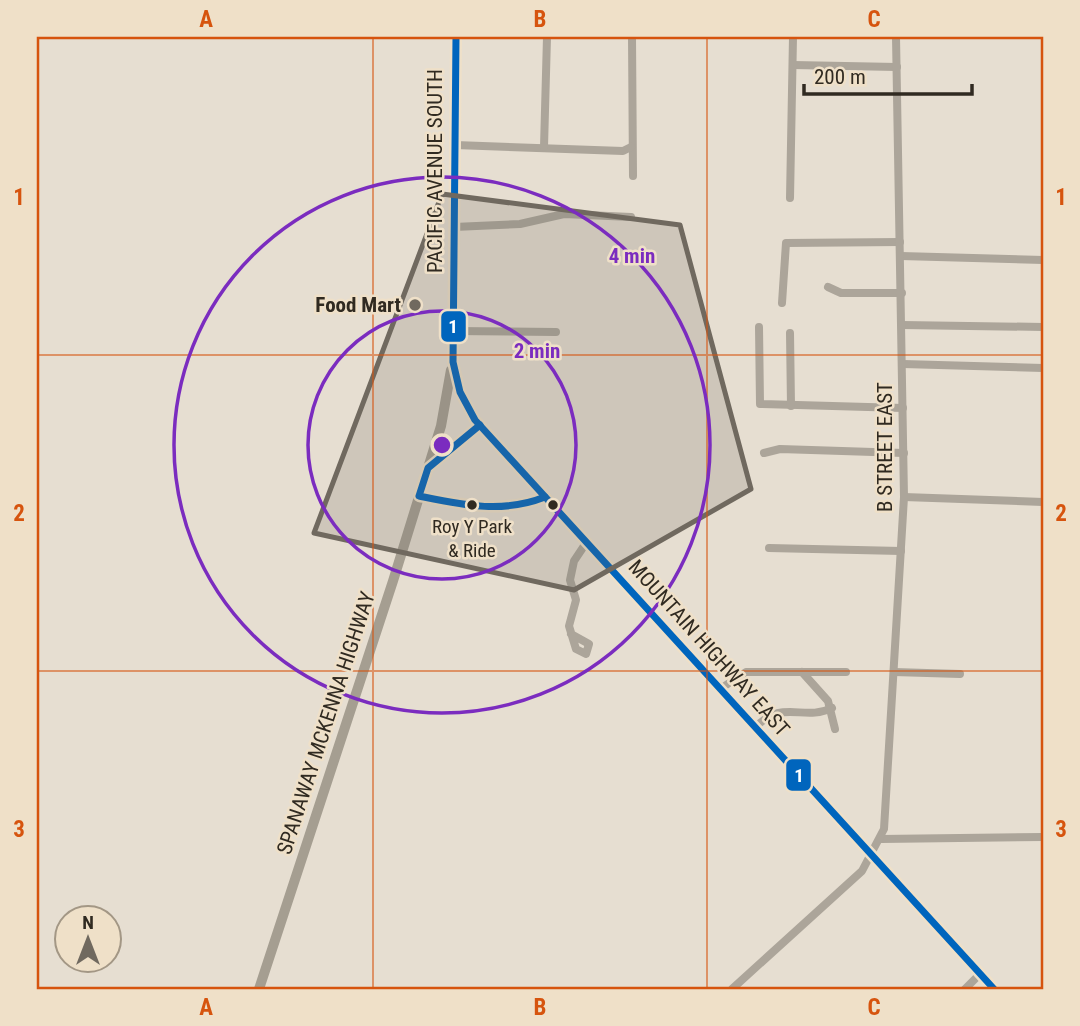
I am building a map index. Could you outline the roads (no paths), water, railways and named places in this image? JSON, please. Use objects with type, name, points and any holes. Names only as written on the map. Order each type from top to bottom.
[{"type":"main road","name":"PACIFIC AVENUE SOUTH","points":[[456,37],[453,362],[460,392],[480,425]]},
{"type":"main road","points":[[433,450],[453,362]]},
{"type":"main road","name":"SPANAWAY MCKENNA HIGHWAY","points":[[428,468],[451,446],[480,425]]},
{"type":"main road","name":"MOUNTAIN HIGHWAY EAST","points":[[480,425],[994,989]]},
{"type":"main road","name":"SPANAWAY MCKENNA HIGHWAY","points":[[259,989],[433,450],[451,446]]},
{"type":"street","points":[[544,147],[547,37]]},
{"type":"street","points":[[632,37],[634,136],[631,147],[634,176]]},
{"type":"street","points":[[790,198],[793,37]]},
{"type":"street","name":"B STREET EAST","points":[[732,989],[856,877],[881,839],[885,824],[904,497],[896,37]]},
{"type":"street","points":[[793,65],[897,67]]},
{"type":"street","points":[[454,145],[623,151],[631,147]]},
{"type":"street","points":[[454,226],[520,224],[564,214],[631,216]]},
{"type":"street","points":[[782,303],[786,243],[900,242]]},
{"type":"street","points":[[901,256],[1043,260]]},
{"type":"street","points":[[828,287],[841,293],[902,293]]},
{"type":"street","points":[[902,325],[1043,327]]},
{"type":"street","points":[[759,327],[760,404],[903,408]]},
{"type":"street","points":[[453,331],[556,332]]},
{"type":"street","points":[[790,333],[791,406]]},
{"type":"street","points":[[903,364],[1043,368]]},
{"type":"street","points":[[764,453],[780,449],[904,453]]},
{"type":"street","points":[[904,497],[1043,502]]},
{"type":"street","points":[[571,634],[569,626],[576,600],[571,587],[572,569],[586,543]]},
{"type":"street","points":[[769,548],[901,551]]},
{"type":"street","points":[[720,689],[746,672],[846,672]]},
{"type":"street","points":[[802,672],[832,708],[835,729]]},
{"type":"street","points":[[894,672],[960,674]]},
{"type":"street","points":[[755,728],[775,712],[822,712],[832,708]]},
{"type":"street","points":[[881,839],[1043,836]]},
{"type":"street","points":[[965,989],[980,974]]},
{"type":"place","name":"Food Mart","points":[[415,305]]},
{"type":"place","name":"Roy Y Park & Ride","points":[[472,505]]}]
